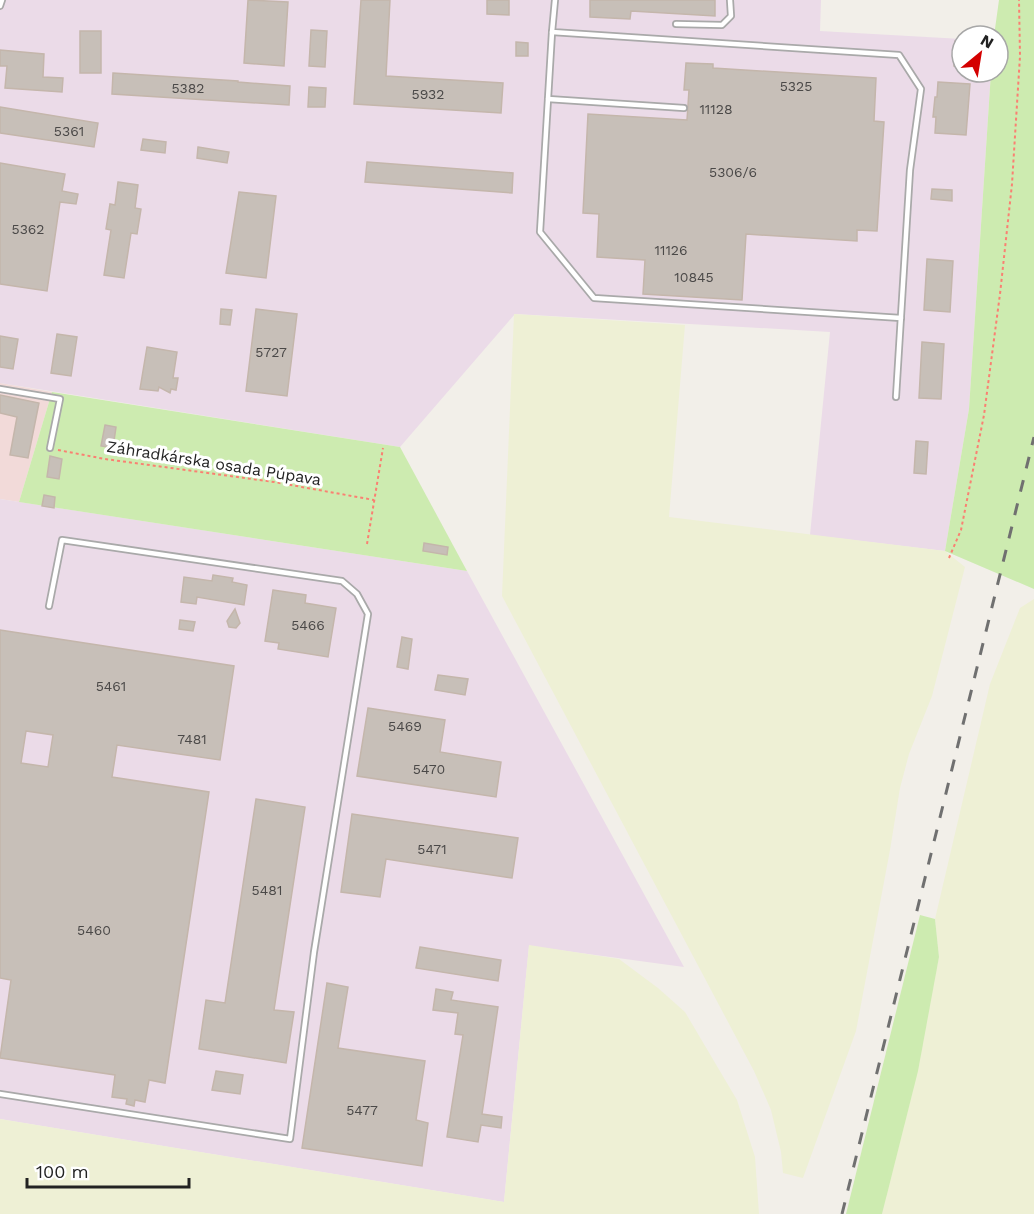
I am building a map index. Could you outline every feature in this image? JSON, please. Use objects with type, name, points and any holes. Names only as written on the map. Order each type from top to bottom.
[{"type":"lane","points":[[0,6],[2,0]]},
{"type":"lane","points":[[555,0],[540,232],[594,298],[902,318]]},
{"type":"lane","points":[[676,24],[722,25],[730,16],[730,0]]},
{"type":"lane","points":[[552,33],[899,55],[921,89],[910,170],[896,397]]},
{"type":"lane","points":[[548,99],[684,108]]},
{"type":"lane","points":[[0,389],[60,399],[50,448]]},
{"type":"lane","points":[[0,1094],[290,1139],[314,952],[368,614],[357,594],[342,581],[62,540],[49,606]]},
{"type":"path","points":[[949,558],[961,530],[984,415],[1000,294],[1012,184],[1020,56],[1019,0]]},
{"type":"path","name":"Záhradkárska osada Púpava","points":[[50,448],[105,459],[274,482],[374,500]]},
{"type":"path","points":[[367,544],[383,448]]},
{"type":"shaded area","points":[[0,0],[821,0],[820,31],[950,38],[950,84],[990,84],[969,409],[945,551],[810,535],[830,332],[515,314],[400,447],[0,383]]},
{"type":"shaded area","points":[[0,383],[52,392],[19,502],[0,499]]},
{"type":"shaded area","points":[[0,499],[467,571],[684,967],[529,946],[504,1202],[0,1119]]},
{"type":"green space","points":[[999,0],[1034,0],[1034,589],[945,551],[969,409],[990,84],[1010,84],[1010,24],[996,24]]},
{"type":"green space","points":[[514,314],[685,325],[669,517],[945,551],[965,567],[932,696],[909,754],[900,788],[856,1031],[803,1178],[783,1173],[781,1152],[771,1110],[754,1071],[502,596]]},
{"type":"green space","points":[[52,392],[400,447],[467,571],[19,502]]},
{"type":"green space","points":[[1034,599],[1034,1214],[882,1214],[939,957],[935,919],[990,684],[1020,608]]},
{"type":"green space","points":[[920,915],[935,919],[939,957],[918,1071],[882,1214],[846,1214]]},
{"type":"green space","points":[[529,945],[619,959],[658,988],[685,1012],[737,1100],[755,1157],[759,1214],[0,1214],[0,1119],[504,1202]]},
{"type":"building","points":[[248,0],[288,2],[284,66],[244,63]]},
{"type":"building","points":[[361,0],[390,0],[386,76],[503,83],[501,113],[354,104]]},
{"type":"building","points":[[487,0],[509,0],[509,15],[487,14]]},
{"type":"building","points":[[590,0],[715,0],[715,16],[631,11],[630,19],[590,17]]},
{"type":"building","points":[[311,30],[327,31],[325,67],[309,66]]},
{"type":"building","points":[[80,31],[101,31],[101,73],[80,73]]},
{"type":"building","points":[[516,42],[528,43],[528,56],[516,56]]},
{"type":"building","points":[[0,50],[44,54],[43,77],[63,78],[62,92],[5,88],[7,66],[0,66]]},
{"type":"building","points":[[686,63],[713,64],[713,68],[876,78],[874,121],[884,122],[877,231],[857,230],[857,241],[746,234],[742,300],[643,294],[645,260],[597,257],[599,214],[583,213],[588,114],[687,120],[689,90],[684,90]]},
{"type":"building","points":[[113,73],[290,86],[289,105],[112,94]]},
{"type":"building","points":[[938,82],[970,84],[966,135],[935,133],[936,117],[933,117],[935,97],[937,97]]},
{"type":"building","points":[[309,87],[326,88],[325,107],[308,107]]},
{"type":"building","points":[[0,107],[98,123],[94,147],[0,133]]},
{"type":"building","points":[[143,139],[166,142],[165,153],[141,150]]},
{"type":"building","points":[[198,147],[229,152],[227,163],[197,158]]},
{"type":"building","points":[[367,162],[513,173],[512,193],[365,182]]},
{"type":"building","points":[[0,163],[65,174],[62,191],[78,194],[76,204],[60,202],[47,291],[0,284]]},
{"type":"building","points":[[118,182],[138,185],[135,208],[141,209],[137,234],[131,233],[124,278],[104,275],[111,230],[106,229],[110,204],[115,205]]},
{"type":"building","points":[[932,189],[952,190],[952,201],[931,199]]},
{"type":"building","points":[[239,192],[276,196],[266,278],[226,273]]},
{"type":"building","points":[[927,259],[953,261],[950,312],[924,310]]},
{"type":"building","points":[[221,309],[232,310],[230,325],[220,324]]},
{"type":"building","points":[[256,309],[297,314],[287,396],[246,391]]},
{"type":"building","points":[[57,334],[77,337],[71,376],[51,373]]},
{"type":"building","points":[[0,336],[18,339],[13,369],[0,367]]},
{"type":"building","points":[[922,342],[944,344],[941,399],[919,398]]},
{"type":"building","points":[[147,347],[177,352],[173,378],[178,378],[176,390],[171,389],[170,393],[159,387],[158,391],[140,389]]},
{"type":"building","points":[[0,395],[39,403],[28,458],[10,455],[17,417],[0,413]]},
{"type":"building","points":[[105,425],[116,427],[113,448],[101,446]]},
{"type":"building","points":[[916,441],[928,442],[926,474],[914,473]]},
{"type":"building","points":[[50,456],[62,459],[59,479],[47,477]]},
{"type":"building","points":[[44,495],[55,497],[54,508],[42,506]]},
{"type":"building","points":[[424,543],[448,547],[447,555],[423,551]]},
{"type":"building","points":[[213,575],[233,578],[232,582],[247,585],[244,605],[197,597],[196,604],[181,602],[184,577],[212,581]]},
{"type":"building","points":[[273,590],[306,595],[305,603],[336,608],[328,657],[278,649],[279,643],[265,641]]},
{"type":"building","points":[[235,609],[240,623],[236,628],[229,627],[227,621]]},
{"type":"building","points":[[180,620],[195,622],[193,631],[179,629]]},
{"type":"building","points":[[0,630],[234,666],[220,760],[117,745],[112,777],[209,792],[165,1083],[149,1080],[145,1102],[135,1100],[134,1106],[126,1104],[127,1099],[112,1097],[115,1075],[0,1058],[11,980],[0,978]],"holes":[[[26,731],[53,735],[48,767],[21,763]]]},
{"type":"building","points":[[402,637],[412,639],[408,669],[397,667]]},
{"type":"building","points":[[438,675],[468,679],[465,695],[435,690]]},
{"type":"building","points":[[368,708],[445,720],[440,752],[501,762],[496,797],[357,776]]},
{"type":"building","points":[[256,799],[305,807],[274,1010],[294,1012],[286,1063],[199,1049],[206,1000],[225,1003]]},
{"type":"building","points":[[352,814],[518,838],[512,878],[386,859],[380,897],[341,892]]},
{"type":"building","points":[[420,947],[501,960],[498,981],[416,968]]},
{"type":"building","points":[[327,983],[348,987],[338,1048],[425,1061],[416,1120],[428,1123],[422,1166],[302,1148]]},
{"type":"building","points":[[436,989],[453,992],[451,1000],[498,1007],[482,1114],[502,1117],[501,1128],[481,1125],[478,1142],[447,1137],[463,1035],[455,1034],[458,1013],[433,1010]]},
{"type":"building","points":[[216,1071],[243,1075],[240,1094],[212,1090]]},
{"type":"railway","points":[[842,1214],[1034,437]]}]
